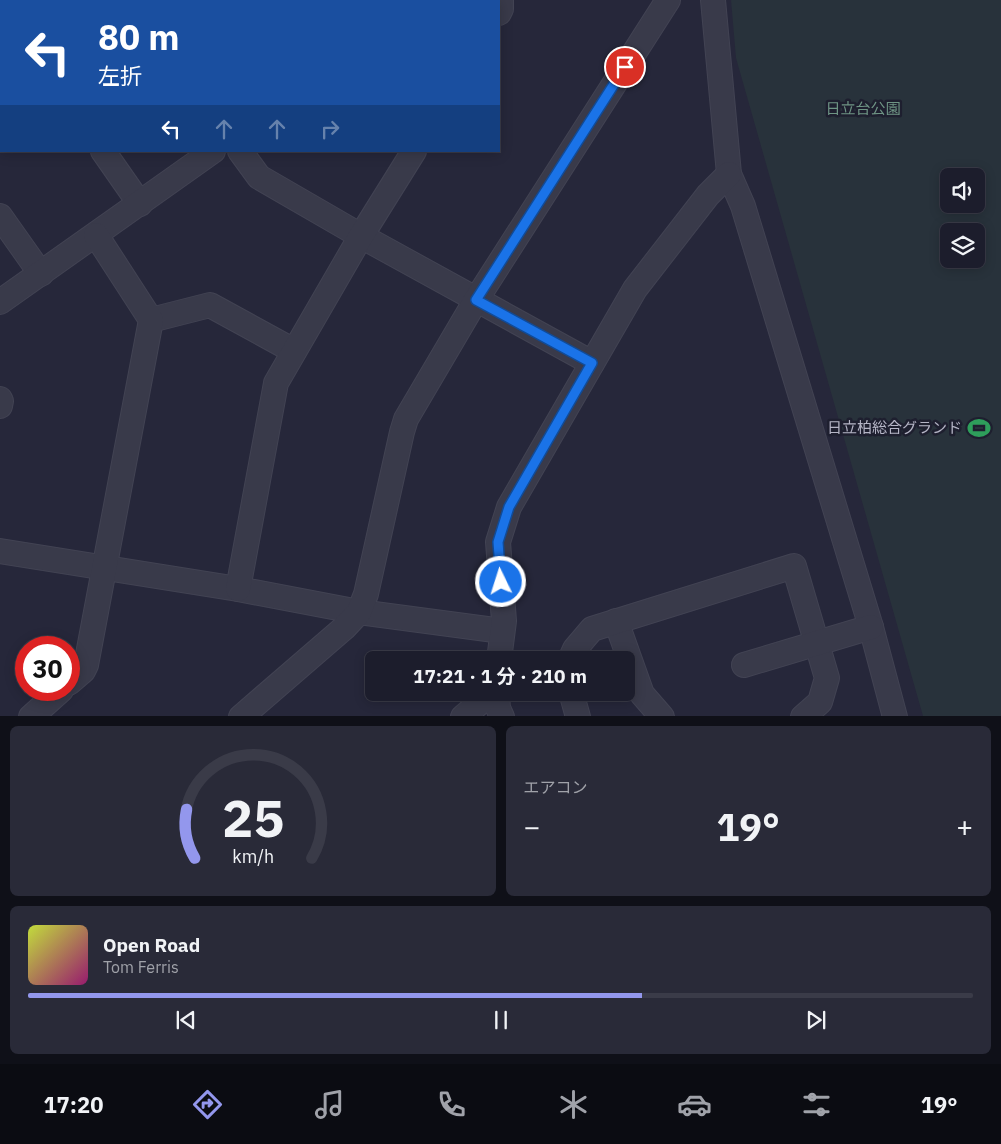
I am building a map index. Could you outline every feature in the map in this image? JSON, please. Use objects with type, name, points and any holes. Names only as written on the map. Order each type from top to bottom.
[{"type":"street","points":[[241,716],[326,644],[359,612],[366,594],[406,419],[476,300],[668,0]]},
{"type":"street","points":[[713,0],[729,174],[743,206],[871,627],[895,716]]},
{"type":"street","points":[[104,152],[140,204]]},
{"type":"street","points":[[0,302],[212,152]]},
{"type":"street","points":[[241,152],[259,177],[361,236],[592,363]]},
{"type":"street","points":[[238,589],[276,383],[361,236],[413,152]]},
{"type":"street","points":[[500,651],[504,620],[498,542],[509,507],[635,289],[708,195],[729,174]]},
{"type":"street","points":[[0,216],[41,274]]},
{"type":"street","points":[[80,674],[86,665],[151,320],[96,235]]},
{"type":"street","points":[[151,320],[210,305],[294,351]]},
{"type":"street","points":[[0,399],[2,401],[0,406]]},
{"type":"street","points":[[0,551],[238,589],[359,612],[502,631]]},
{"type":"street","points":[[574,651],[592,629],[794,566],[827,678],[820,702],[803,716]]},
{"type":"street","points":[[616,621],[642,694],[662,716]]},
{"type":"street","points":[[744,665],[871,627]]},
{"type":"street","points":[[31,716],[48,701]]},
{"type":"street","points":[[463,716],[481,701]]},
{"type":"street","points":[[498,701],[498,708],[502,716]]},
{"type":"street","points":[[574,701],[578,716]]},
{"type":"green space","name":"日立台公園","points":[[731,0],[1001,0],[1001,716],[923,716],[736,58]]},
{"type":"place","name":"日立柏総合グランド","points":[[979,428]]},
{"type":"route","points":[[501,582],[498,542],[509,507],[592,363],[476,300],[625,67]]}]
